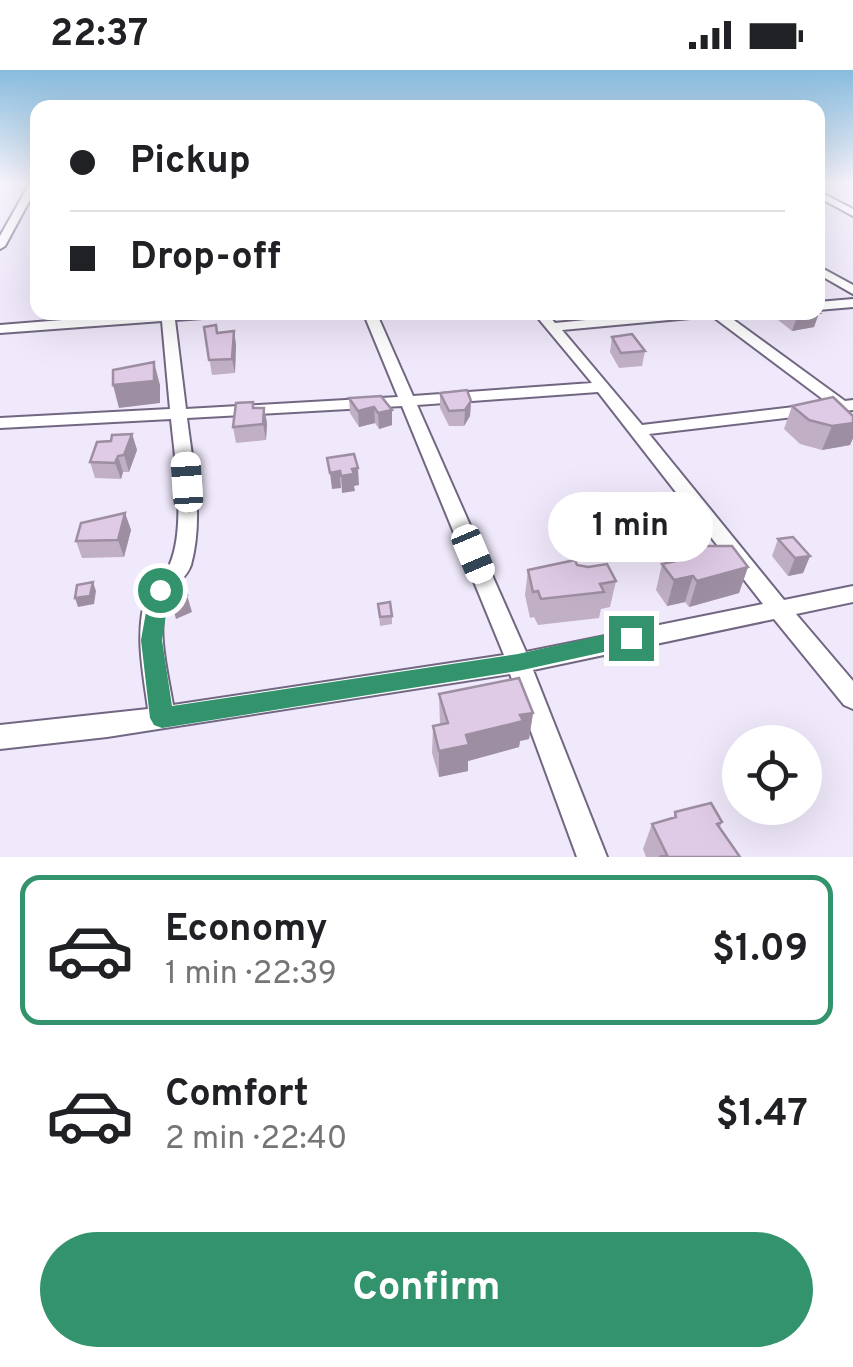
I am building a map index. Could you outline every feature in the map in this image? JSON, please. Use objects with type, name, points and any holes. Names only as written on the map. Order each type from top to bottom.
[{"type":"street","points":[[0,246],[14,220]]},
{"type":"street","points":[[825,273],[853,290]]},
{"type":"street","points":[[825,305],[853,302]]},
{"type":"street","points":[[0,329],[101,320]]},
{"type":"street","points":[[162,718],[151,640],[158,594],[180,568],[189,513],[170,320]]},
{"type":"street","points":[[372,320],[518,662],[592,857]]},
{"type":"street","points":[[545,320],[853,698]]},
{"type":"street","points":[[726,320],[849,409]]},
{"type":"street","points":[[0,423],[601,387]]},
{"type":"street","points":[[637,430],[849,409]]},
{"type":"street","points":[[0,737],[162,718],[518,662],[853,594]]},
{"type":"building","points":[[216,325],[217,333],[234,331],[232,359],[209,360],[204,327]]},
{"type":"building","points":[[632,334],[645,351],[621,353],[612,337]]},
{"type":"building","points":[[154,362],[154,381],[113,385],[113,370]]},
{"type":"building","points":[[467,390],[471,401],[465,410],[449,411],[440,393]]},
{"type":"building","points":[[381,396],[392,410],[378,413],[374,407],[358,411],[349,398]]},
{"type":"building","points":[[833,397],[853,416],[853,423],[832,426],[809,420],[792,406]]},
{"type":"building","points":[[253,402],[253,408],[264,408],[263,424],[233,427],[236,403]]},
{"type":"building","points":[[132,434],[124,455],[118,456],[115,463],[90,462],[97,442],[111,441],[112,435]]},
{"type":"building","points":[[354,454],[358,468],[352,469],[354,474],[330,473],[327,458]]},
{"type":"building","points":[[125,513],[118,540],[76,541],[81,523]]},
{"type":"building","points":[[793,537],[810,556],[795,558],[778,539]]},
{"type":"building","points":[[686,546],[732,546],[748,567],[697,581],[693,576],[674,580],[662,564],[681,560],[677,555],[691,552]]},
{"type":"building","points":[[575,560],[577,565],[588,567],[607,564],[616,581],[600,584],[604,592],[541,599],[538,591],[533,592],[528,570]]},
{"type":"building","points":[[177,575],[187,595],[171,601],[164,588],[168,578]]},
{"type":"building","points":[[93,582],[90,596],[75,598],[77,585]]},
{"type":"building","points":[[390,602],[392,616],[380,617],[378,604]]},
{"type":"building","points":[[519,678],[533,713],[520,715],[523,721],[466,735],[469,745],[439,751],[433,726],[448,723],[439,694]]},
{"type":"building","points":[[711,803],[722,822],[717,824],[740,857],[659,857],[667,855],[652,824],[676,817],[675,812]]},
{"type":"route","points":[[160,590],[151,640],[162,718],[518,662],[631,638]]}]
